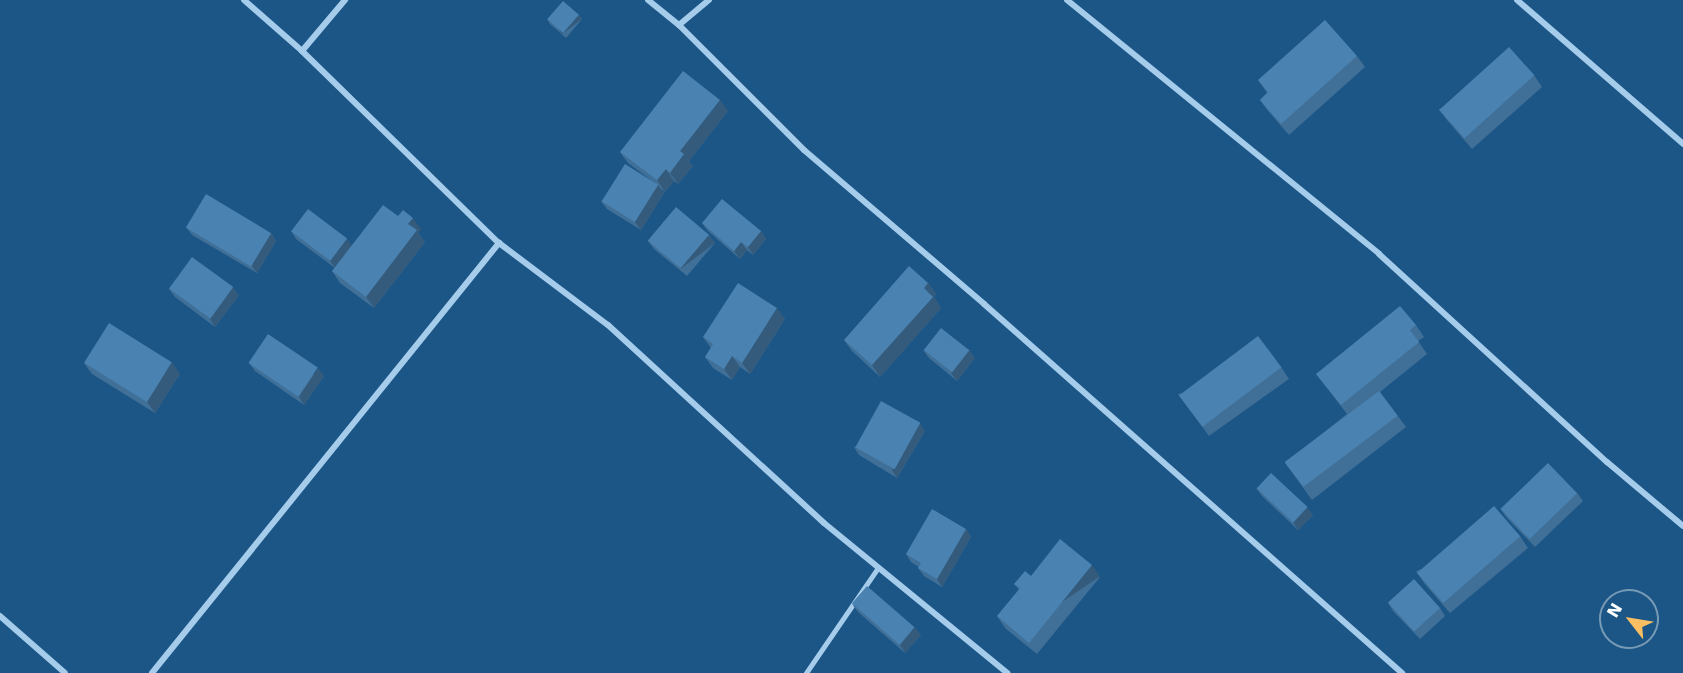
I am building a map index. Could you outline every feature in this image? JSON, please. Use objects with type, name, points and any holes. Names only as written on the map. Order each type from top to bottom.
[{"type":"street","points":[[243,0],[302,51],[499,243],[608,325],[824,523],[1007,673]]},
{"type":"street","points":[[302,51],[345,0]]},
{"type":"street","points":[[648,0],[678,25],[804,150],[984,304],[1402,673]]},
{"type":"street","points":[[678,25],[709,0]]},
{"type":"street","points":[[1067,0],[1379,254],[1607,462],[1683,526]]},
{"type":"street","points":[[1517,0],[1683,144]]},
{"type":"street","points":[[152,673],[499,243]]},
{"type":"street","points":[[0,616],[65,673]]},
{"type":"lane","points":[[806,673],[878,568]]},
{"type":"building","points":[[563,1],[579,15],[563,33],[547,19]]},
{"type":"building","points":[[1325,20],[1357,56],[1281,124],[1260,100],[1268,92],[1258,80]]},
{"type":"building","points":[[1509,47],[1534,75],[1465,138],[1439,110]]},
{"type":"building","points":[[683,71],[720,100],[680,151],[684,154],[670,173],[666,169],[657,180],[620,152]]},
{"type":"building","points":[[625,164],[658,185],[635,222],[602,201]]},
{"type":"building","points":[[206,194],[271,233],[251,267],[186,227]]},
{"type":"building","points":[[722,199],[761,231],[748,247],[741,242],[734,251],[702,223]]},
{"type":"building","points":[[383,205],[398,216],[403,210],[413,218],[408,224],[417,230],[366,297],[332,271]]},
{"type":"building","points":[[676,207],[709,235],[681,268],[648,241]]},
{"type":"building","points":[[308,209],[347,238],[330,261],[291,231]]},
{"type":"building","points":[[192,257],[233,287],[210,319],[169,289]]},
{"type":"building","points":[[909,266],[928,283],[924,288],[933,297],[872,365],[844,340]]},
{"type":"building","points":[[738,283],[777,308],[742,363],[732,356],[724,369],[705,357],[713,344],[703,337]]},
{"type":"building","points":[[1400,306],[1416,325],[1410,330],[1419,342],[1341,405],[1316,374]]},
{"type":"building","points":[[109,323],[172,362],[147,402],[84,363]]},
{"type":"building","points":[[941,328],[969,350],[952,372],[924,350]]},
{"type":"building","points":[[268,334],[318,368],[298,397],[248,363]]},
{"type":"building","points":[[1258,336],[1281,367],[1202,427],[1179,396]]},
{"type":"building","points":[[1379,391],[1398,416],[1303,487],[1285,462]]},
{"type":"building","points":[[881,401],[920,423],[895,469],[855,447]]},
{"type":"building","points":[[1548,463],[1577,493],[1530,539],[1501,509]]},
{"type":"building","points":[[1271,473],[1308,507],[1293,522],[1257,488]]},
{"type":"building","points":[[1494,506],[1520,536],[1443,603],[1417,573]]},
{"type":"building","points":[[932,509],[966,529],[937,579],[918,568],[921,563],[906,554]]},
{"type":"building","points":[[1060,539],[1092,565],[1029,643],[997,616],[1020,588],[1014,584],[1025,571],[1031,576]]},
{"type":"building","points":[[1414,579],[1440,608],[1414,631],[1388,602]]},
{"type":"building","points":[[867,586],[915,627],[899,645],[852,603]]}]
